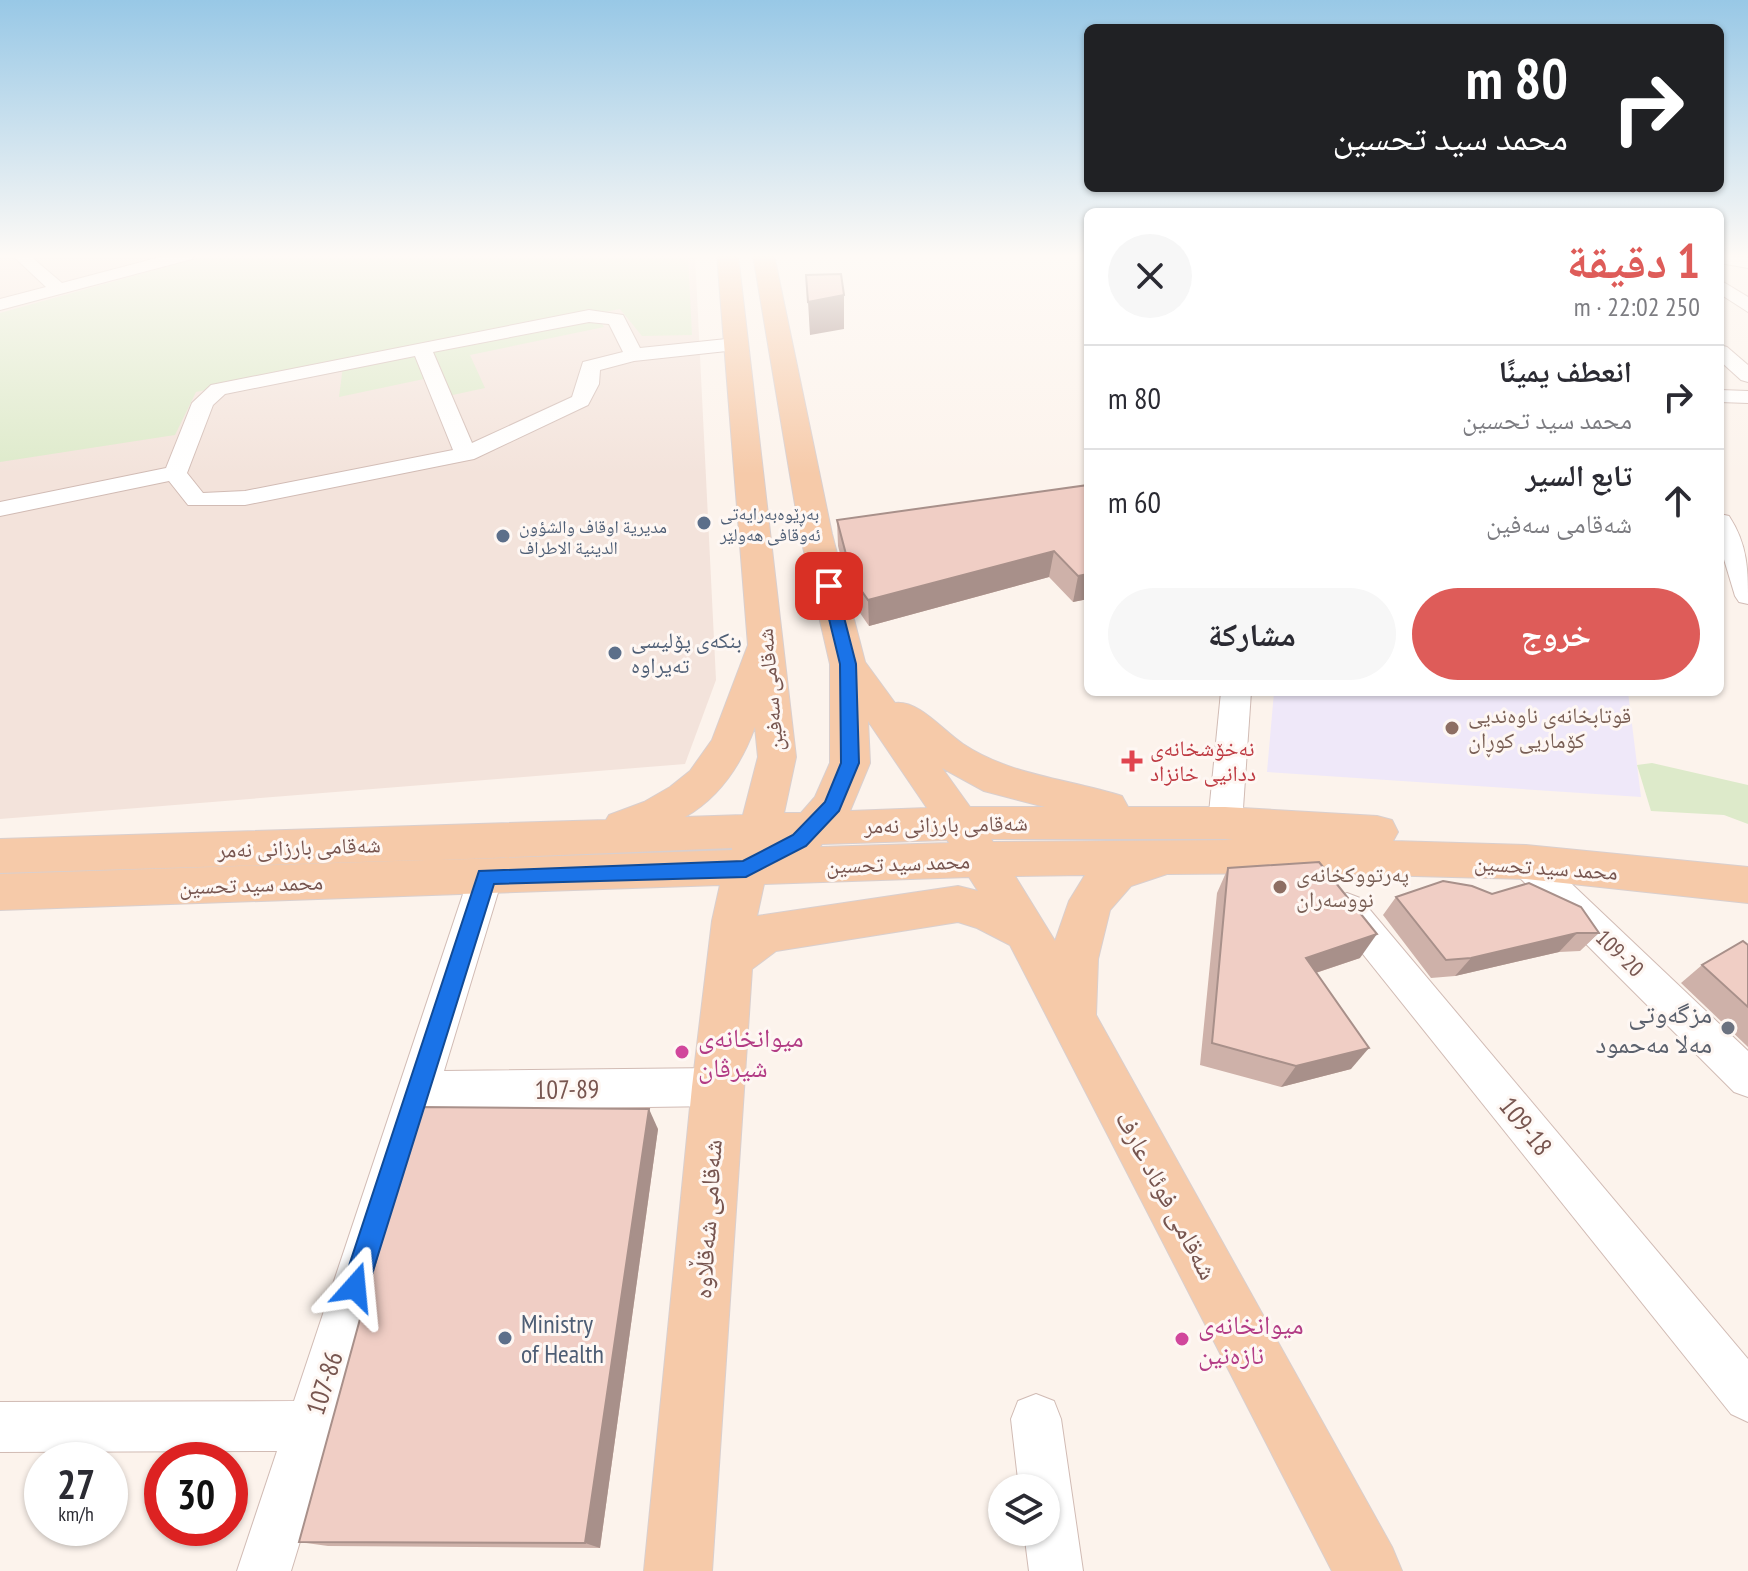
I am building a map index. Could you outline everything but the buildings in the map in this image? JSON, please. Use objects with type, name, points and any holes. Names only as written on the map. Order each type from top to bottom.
[{"type":"main road","name":"شەقامی سەفین","points":[[734,328],[777,757],[753,849]]},
{"type":"main road","points":[[777,328],[816,534],[848,664],[850,763],[832,806],[815,827],[795,804],[777,757]]},
{"type":"main road","points":[[591,837],[672,807],[707,782],[730,746],[766,638]]},
{"type":"main road","points":[[848,664],[900,716],[950,755],[998,780],[1170,840]]},
{"type":"main road","points":[[848,664],[957,848]]},
{"type":"main road","points":[[1072,1016],[1078,935],[1085,913],[1102,888],[1116,874],[1170,840],[1225,823],[1748,857]]},
{"type":"main road","name":"شەقامی بارزانی نەمر","points":[[0,856],[591,837],[753,849],[815,827],[957,848]]},
{"type":"main road","name":"محمد سید تحسین","points":[[0,892],[486,876],[753,849],[957,848],[1170,840],[1304,856],[1526,862],[1748,885]]},
{"type":"main road","name":"شەقامی فوئاد عارف","points":[[957,848],[1026,931],[1368,1571]]},
{"type":"main road","name":"شەقامی شەقڵاوە","points":[[678,1571],[730,959],[734,921],[753,849]]},
{"type":"main road","points":[[730,959],[765,933],[958,904],[988,912],[1026,931]]},
{"type":"street","points":[[175,473],[203,403],[218,389],[527,328]]},
{"type":"street","points":[[621,328],[634,355]]},
{"type":"street","points":[[175,473],[196,500],[245,498],[466,454],[581,401],[589,384],[590,366],[634,355],[736,344]]},
{"type":"street","points":[[422,349],[466,454]]},
{"type":"street","points":[[1724,355],[1748,376]]},
{"type":"street","points":[[1724,396],[1748,397]]},
{"type":"street","points":[[0,509],[175,473]]},
{"type":"street","points":[[816,534],[847,530]]},
{"type":"street","points":[[1733,535],[1748,596]]},
{"type":"street","points":[[1225,823],[1236,696]]},
{"type":"street","name":"109-18","points":[[1304,856],[1748,1397]]},
{"type":"street","name":"109-20","points":[[1526,862],[1748,1078]]},
{"type":"street","name":"107-86","points":[[264,1571],[486,876]]},
{"type":"street","name":"107-89","points":[[418,1091],[717,1087]]},
{"type":"street","points":[[1036,1419],[1043,1474]]},
{"type":"street","points":[[0,1427],[310,1426]]},
{"type":"street","points":[[1053,1546],[1056,1571]]},
{"type":"shaded area","points":[[0,328],[699,328],[716,680],[685,764],[0,819]]},
{"type":"shaded area","name":"قوتابخانەی ناوەندیی کۆماریی کوڕان","points":[[1274,696],[1628,696],[1641,797],[1267,772]]},
{"type":"green space","points":[[0,328],[598,328],[470,355],[485,388],[448,396],[428,347],[196,392],[175,435],[0,462]]},
{"type":"green space","points":[[636,328],[692,328],[692,335],[642,336]]},
{"type":"green space","points":[[416,351],[424,379],[339,397],[343,366]]},
{"type":"green space","points":[[1652,763],[1748,785],[1748,824],[1724,815],[1651,811],[1637,765]]},
{"type":"place","name":"بەڕێوەبەرایەتی ئەوقافی هەولێر","points":[[704,523]]},
{"type":"place","name":"مديرية اوقاف والشؤون الدينية الاطراف","points":[[503,536]]},
{"type":"place","name":"بنکەی پۆلیسی تەیراوە","points":[[615,653]]},
{"type":"place","name":"قوتابخانەی ناوەندیی کۆماریی کوڕان","points":[[1452,728]]},
{"type":"place","name":"نەخۆشخانەی ددانیی خانزاد","points":[[1132,761]]},
{"type":"place","name":"پەرتووکخانەی نووسەران","points":[[1280,887]]},
{"type":"place","name":"مزگەوتی مەلا مەحمود","points":[[1728,1028]]},
{"type":"place","name":"میوانخانەی شیرڤان","points":[[682,1052]]},
{"type":"place","name":"Ministry of Health","points":[[505,1338]]},
{"type":"place","name":"میوانخانەی نازەنین","points":[[1182,1339]]},
{"type":"route","points":[[355,1287],[486,876],[746,869],[799,840],[815,827],[832,806],[850,763],[852,743],[848,664],[829,586]]}]
